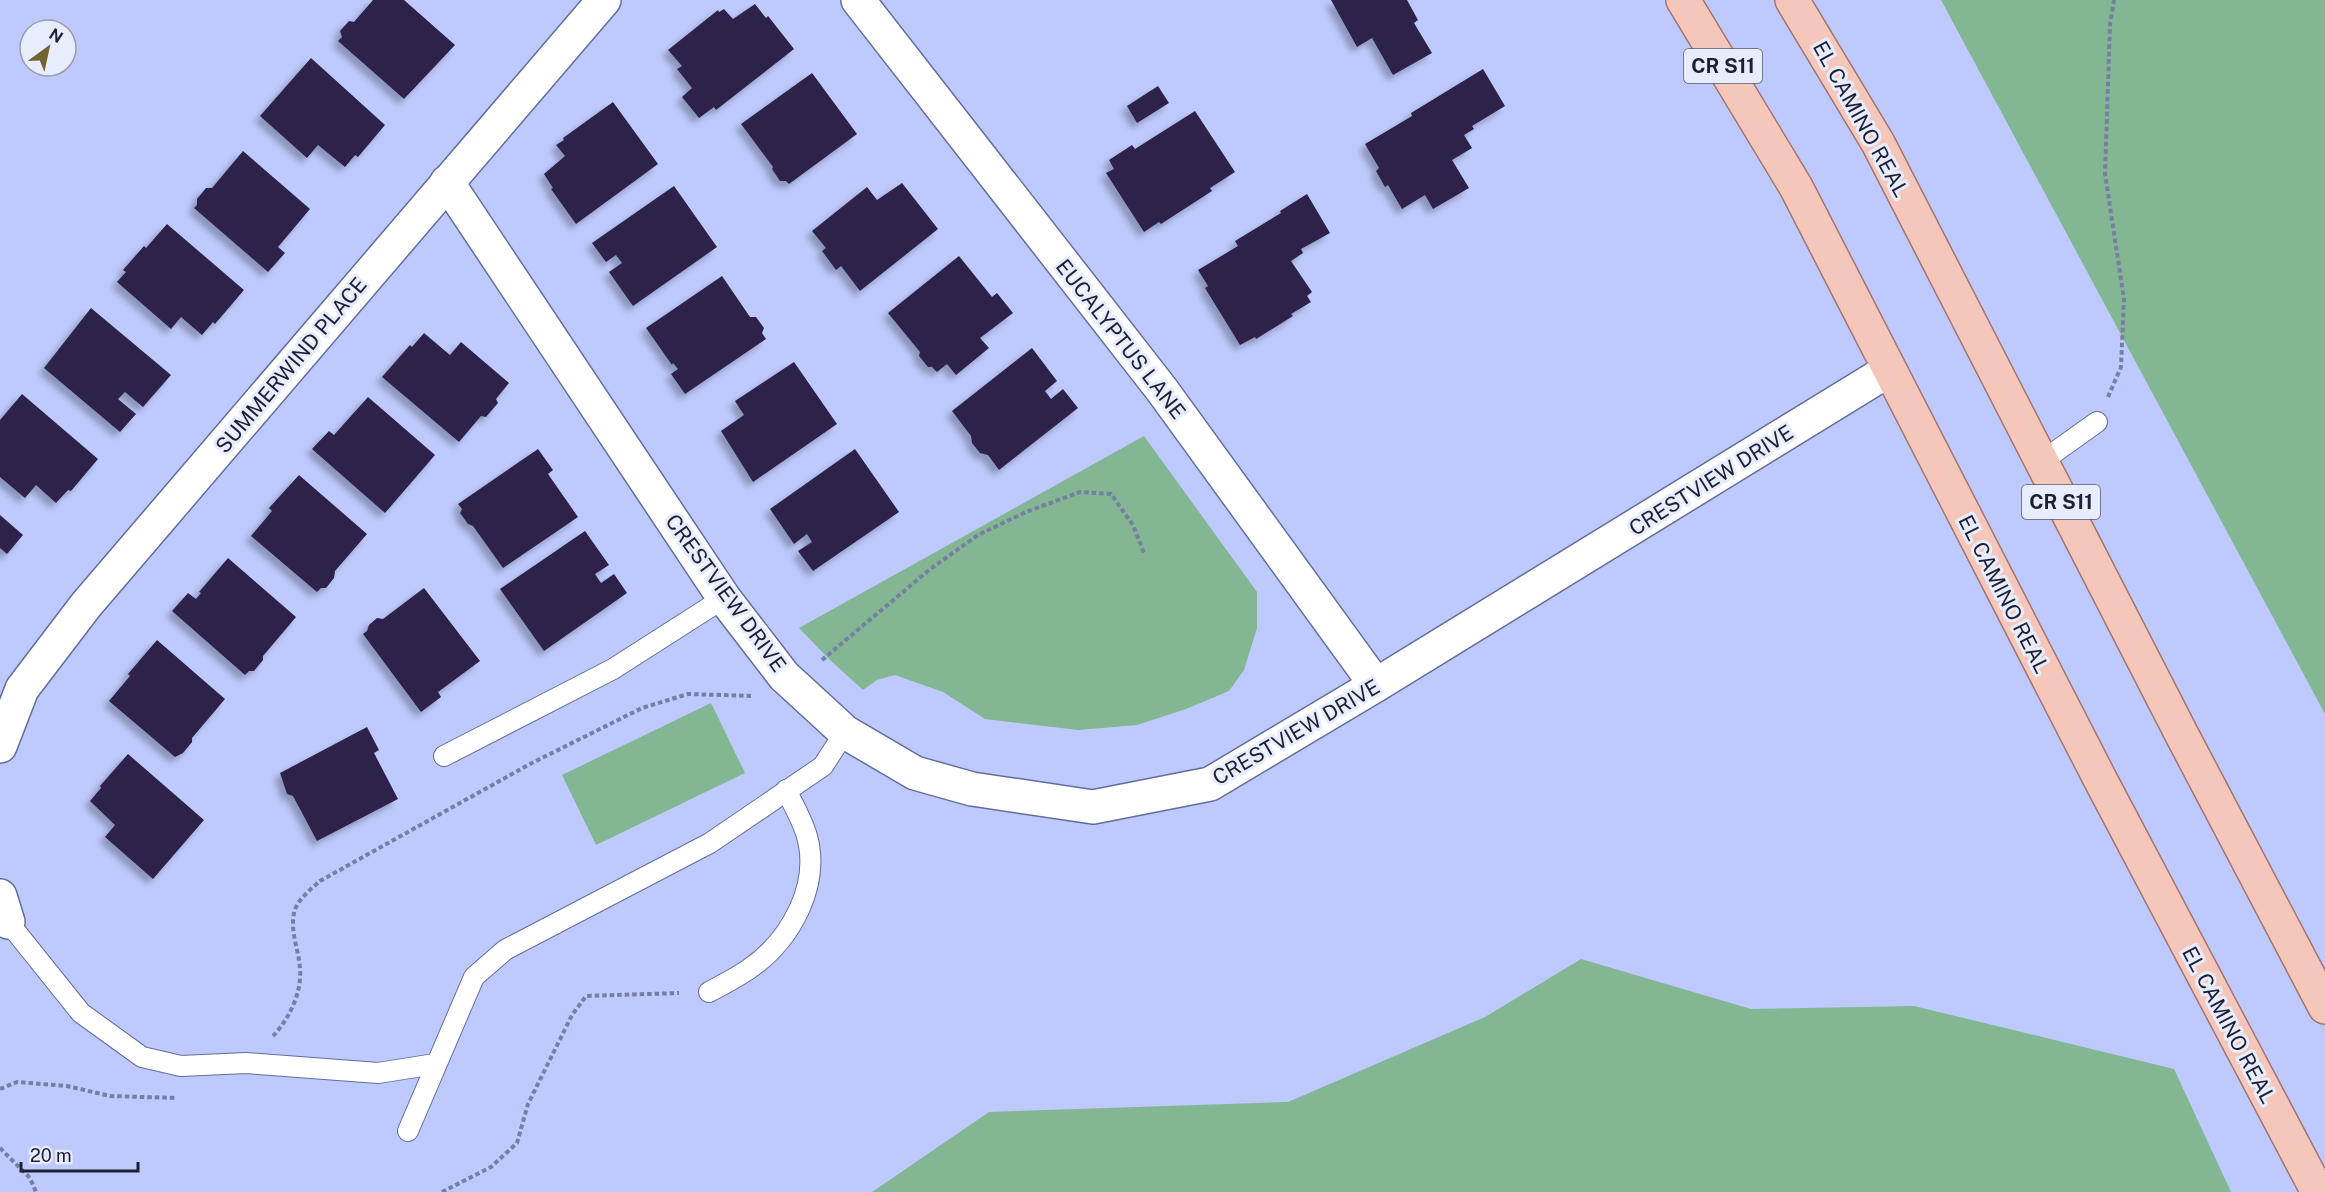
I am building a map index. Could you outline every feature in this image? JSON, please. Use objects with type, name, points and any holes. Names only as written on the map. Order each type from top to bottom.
[{"type":"main road","name":"EL CAMINO REAL","points":[[1683,0],[1796,187],[2100,779],[2318,1192]]},
{"type":"main road","name":"EL CAMINO REAL","points":[[1792,0],[1878,143],[2041,462],[2325,1006]]},
{"type":"street","name":"SUMMERWIND PLACE","points":[[0,746],[22,689],[86,605],[604,0]]},
{"type":"street","name":"EUCALYPTUS LANE","points":[[858,0],[1162,390],[1376,685]]},
{"type":"street","name":"CRESTVIEW DRIVE","points":[[447,182],[724,598],[784,676],[845,732],[915,773],[972,789],[1093,807],[1209,784],[1376,685],[1889,370]]},
{"type":"lane","points":[[2041,462],[2097,422]]},
{"type":"lane","points":[[444,756],[613,669],[724,598]]},
{"type":"lane","points":[[408,1131],[474,977],[506,950],[710,843],[823,766],[845,732]]},
{"type":"lane","points":[[709,992],[750,968],[787,933],[804,902],[810,865],[806,833],[786,790]]},
{"type":"lane","points":[[4,909],[81,1013],[142,1057],[181,1066],[246,1063],[378,1073],[435,1064]]},
{"type":"path","points":[[2097,422],[2121,367],[2124,299],[2105,174],[2110,25],[2114,0]]},
{"type":"path","points":[[821,660],[929,570],[978,535],[1026,512],[1080,492],[1111,494],[1133,525],[1144,553]]},
{"type":"path","points":[[246,1063],[285,1023],[296,999],[301,971],[293,931],[294,911],[320,881],[530,764],[642,708],[688,694],[755,696]]},
{"type":"path","points":[[442,1192],[491,1167],[517,1143],[528,1104],[572,1015],[586,996],[709,992]]},
{"type":"path","points":[[0,1089],[17,1082],[67,1086],[110,1096],[183,1098]]},
{"type":"path","points":[[0,1148],[30,1178],[36,1192]]},
{"type":"green space","points":[[1941,0],[2325,0],[2325,714]]},
{"type":"green space","points":[[1144,436],[1257,592],[1257,628],[1244,670],[1229,691],[1186,709],[1137,725],[1078,730],[985,719],[943,692],[895,675],[877,680],[863,690],[799,628]]},
{"type":"green space","points":[[711,703],[745,773],[596,845],[562,775]]},
{"type":"green space","points":[[1581,959],[1751,1009],[1914,1006],[2174,1069],[2231,1192],[872,1192],[989,1112],[1288,1102],[1485,1017]]},
{"type":"building","points":[[373,0],[404,0],[455,45],[404,99],[338,41],[342,37],[340,31],[349,21],[354,22]]},
{"type":"building","points":[[1331,0],[1407,0],[1418,20],[1414,23],[1432,53],[1393,75],[1372,38],[1357,47]]},
{"type":"building","points":[[755,4],[766,18],[768,16],[794,49],[716,110],[714,107],[699,118],[682,97],[692,88],[677,69],[682,66],[668,50],[718,10],[719,12],[724,9],[733,19]]},
{"type":"building","points":[[311,58],[385,125],[358,157],[355,155],[345,167],[318,145],[307,158],[260,116]]},
{"type":"building","points":[[1483,69],[1505,106],[1472,126],[1474,129],[1464,135],[1472,148],[1452,160],[1469,188],[1433,209],[1425,195],[1402,209],[1388,185],[1385,187],[1376,171],[1379,168],[1365,144]]},
{"type":"building","points":[[812,73],[857,134],[789,184],[786,181],[780,181],[773,167],[741,124]]},
{"type":"building","points":[[1158,86],[1169,103],[1137,123],[1127,106]]},
{"type":"building","points":[[613,102],[658,164],[576,224],[551,189],[553,188],[544,174],[565,156],[556,145]]},
{"type":"building","points":[[1195,111],[1235,172],[1210,188],[1212,191],[1161,224],[1159,222],[1144,232],[1106,173],[1114,169],[1109,160],[1132,145],[1135,149]]},
{"type":"building","points":[[243,151],[310,209],[278,247],[285,253],[268,272],[194,208],[197,205],[197,199],[206,188],[212,188]]},
{"type":"building","points":[[902,183],[938,229],[860,291],[841,266],[836,270],[822,251],[826,248],[812,231],[867,187],[877,200]]},
{"type":"building","points":[[674,186],[717,247],[633,306],[609,272],[622,263],[616,255],[606,262],[592,243]]},
{"type":"building","points":[[1307,194],[1330,233],[1301,249],[1303,253],[1291,261],[1312,292],[1307,296],[1311,302],[1256,339],[1255,337],[1240,345],[1205,288],[1208,286],[1198,270],[1238,246],[1235,241]]},
{"type":"building","points":[[167,224],[244,290],[215,324],[213,322],[202,335],[181,317],[171,329],[117,282],[126,272],[123,270]]},
{"type":"building","points":[[959,256],[992,297],[997,293],[1013,313],[980,338],[989,348],[956,375],[947,364],[937,372],[932,367],[928,367],[919,356],[920,352],[888,313]]},
{"type":"building","points":[[722,276],[750,317],[756,317],[764,328],[762,333],[766,339],[685,394],[671,374],[678,369],[673,363],[672,365],[646,328]]},
{"type":"building","points":[[91,308],[171,375],[143,407],[125,392],[118,399],[136,414],[120,432],[44,368]]},
{"type":"building","points":[[424,333],[450,355],[461,342],[509,383],[496,399],[498,403],[486,417],[481,416],[459,442],[382,377],[410,345],[412,347]]},
{"type":"building","points":[[1032,348],[1057,381],[1045,391],[1051,399],[1063,389],[1078,408],[999,470],[988,455],[980,453],[972,443],[971,436],[952,411]]},
{"type":"building","points":[[794,362],[837,424],[753,482],[721,431],[744,415],[735,401]]},
{"type":"building","points":[[22,394],[98,459],[71,491],[68,490],[56,503],[36,485],[25,498],[0,477],[0,420]]},
{"type":"building","points":[[368,397],[435,455],[385,513],[312,449],[329,431],[334,435]]},
{"type":"building","points":[[538,449],[553,470],[548,474],[578,517],[503,568],[473,526],[468,524],[460,513],[462,509],[458,504]]},
{"type":"building","points":[[855,449],[899,512],[813,571],[798,551],[812,542],[807,534],[794,544],[770,509]]},
{"type":"building","points":[[299,475],[367,534],[335,571],[334,578],[326,588],[321,588],[317,592],[251,536],[272,511],[269,508]]},
{"type":"building","points":[[0,515],[23,535],[7,554],[0,548]]},
{"type":"building","points":[[585,531],[609,565],[595,574],[601,583],[614,574],[627,593],[544,651],[500,589]]},
{"type":"building","points":[[228,558],[296,617],[263,656],[263,660],[254,671],[249,671],[245,675],[172,611],[188,593],[196,599],[201,593],[199,592]]},
{"type":"building","points":[[424,588],[480,661],[438,692],[441,697],[421,712],[363,634],[377,618],[383,619]]},
{"type":"building","points":[[157,640],[225,699],[192,738],[192,742],[183,753],[175,757],[109,701]]},
{"type":"building","points":[[367,727],[379,750],[374,753],[398,799],[317,841],[293,796],[287,794],[280,773]]},
{"type":"building","points":[[128,754],[204,820],[153,879],[105,837],[115,825],[90,801]]}]
